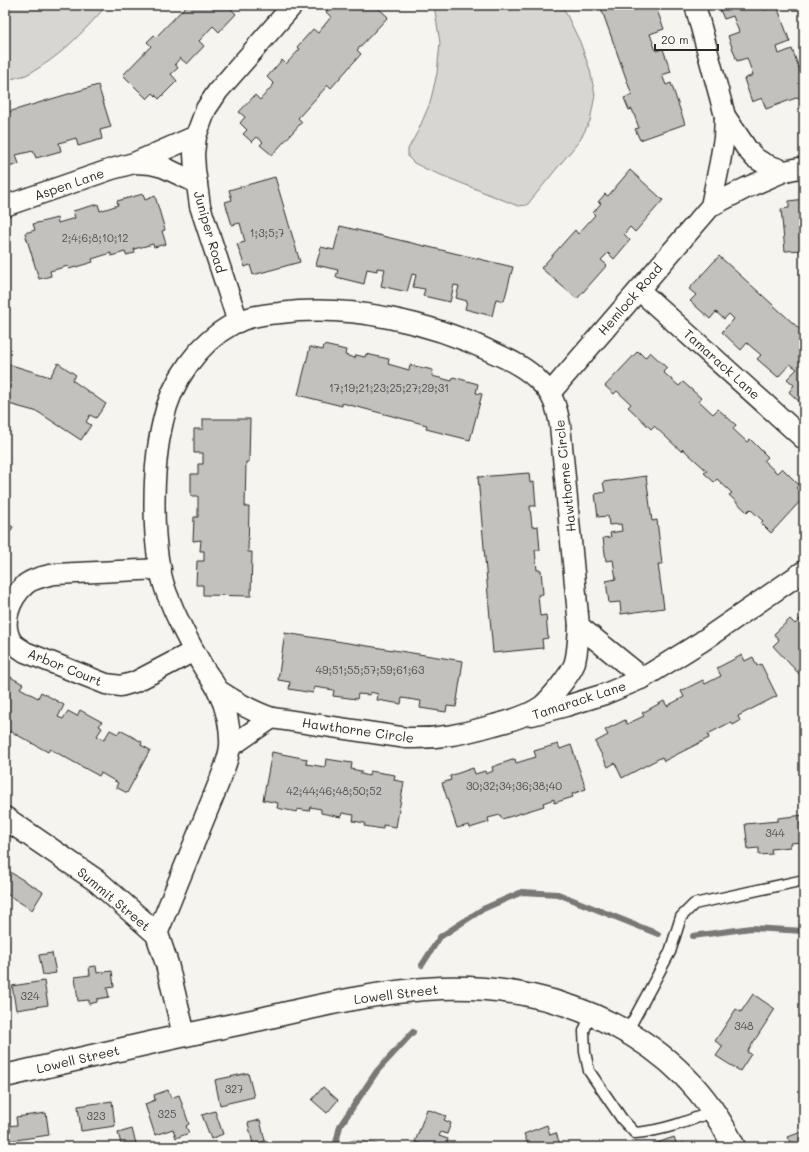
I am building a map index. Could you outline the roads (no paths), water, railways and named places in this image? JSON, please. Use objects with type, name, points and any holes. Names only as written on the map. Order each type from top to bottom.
[{"type":"main road","name":"Summit Street","points":[[5,818],[97,881],[157,934],[167,964],[184,1035]]},
{"type":"main road","name":"Lowell Street","points":[[5,1076],[184,1035],[390,993],[442,988],[463,988],[516,993],[538,997],[591,1013],[640,1039],[660,1053],[696,1088],[714,1110],[734,1147]]},
{"type":"street","name":"Juniper Road","points":[[238,322],[200,206],[194,154],[196,136],[206,109],[218,91],[293,5]]},
{"type":"street","points":[[695,5],[726,116],[747,149],[755,158],[765,164],[785,171]]},
{"type":"street","name":"Hemlock Road","points":[[711,206],[720,162],[726,116]]},
{"type":"street","name":"Aspen Lane","points":[[5,206],[100,173],[134,163],[196,136]]},
{"type":"street","name":"Aspen Lane","points":[[134,163],[151,164],[163,167],[197,184]]},
{"type":"street","name":"Hemlock Road","points":[[550,393],[711,206],[748,187],[785,171],[804,167]]},
{"type":"street","name":"Tamarack Lane","points":[[639,290],[804,439]]},
{"type":"street","name":"Hawthorne Circle","points":[[157,934],[226,765],[230,747],[227,717],[218,690],[203,667],[184,632],[167,593],[157,553],[155,505],[156,461],[163,420],[170,398],[179,379],[193,358],[213,337],[238,322],[274,313],[297,310],[318,310],[370,314],[461,338],[507,358],[528,371],[541,383],[550,393],[557,410],[560,425],[579,626],[574,665],[565,681],[542,706],[514,720],[459,734],[427,739],[407,738],[272,718],[249,709],[218,690]]},
{"type":"street","name":"Arbor Court","points":[[161,569],[55,574],[40,577],[26,584],[8,607],[6,621],[7,633],[13,644],[25,652],[106,684],[121,686],[135,682],[194,651]]},
{"type":"street","name":"Tamarack Lane","points":[[514,720],[592,698],[643,678],[701,642],[804,571]]},
{"type":"street","name":"Tamarack Lane","points":[[579,626],[643,678]]},
{"type":"street","points":[[230,747],[272,718]]},
{"type":"lane","points":[[627,1032],[670,952],[681,917],[694,904],[804,880]]},
{"type":"lane","points":[[591,1013],[584,1031],[585,1052],[589,1071],[622,1119],[635,1134],[692,1120],[714,1110]]},
{"type":"waterway","points":[[422,965],[440,937],[483,909],[522,892],[558,894],[658,934]]},
{"type":"waterway","points":[[693,936],[751,928],[804,931]]},
{"type":"waterway","points":[[335,1147],[340,1126],[377,1071],[413,1032]]}]
